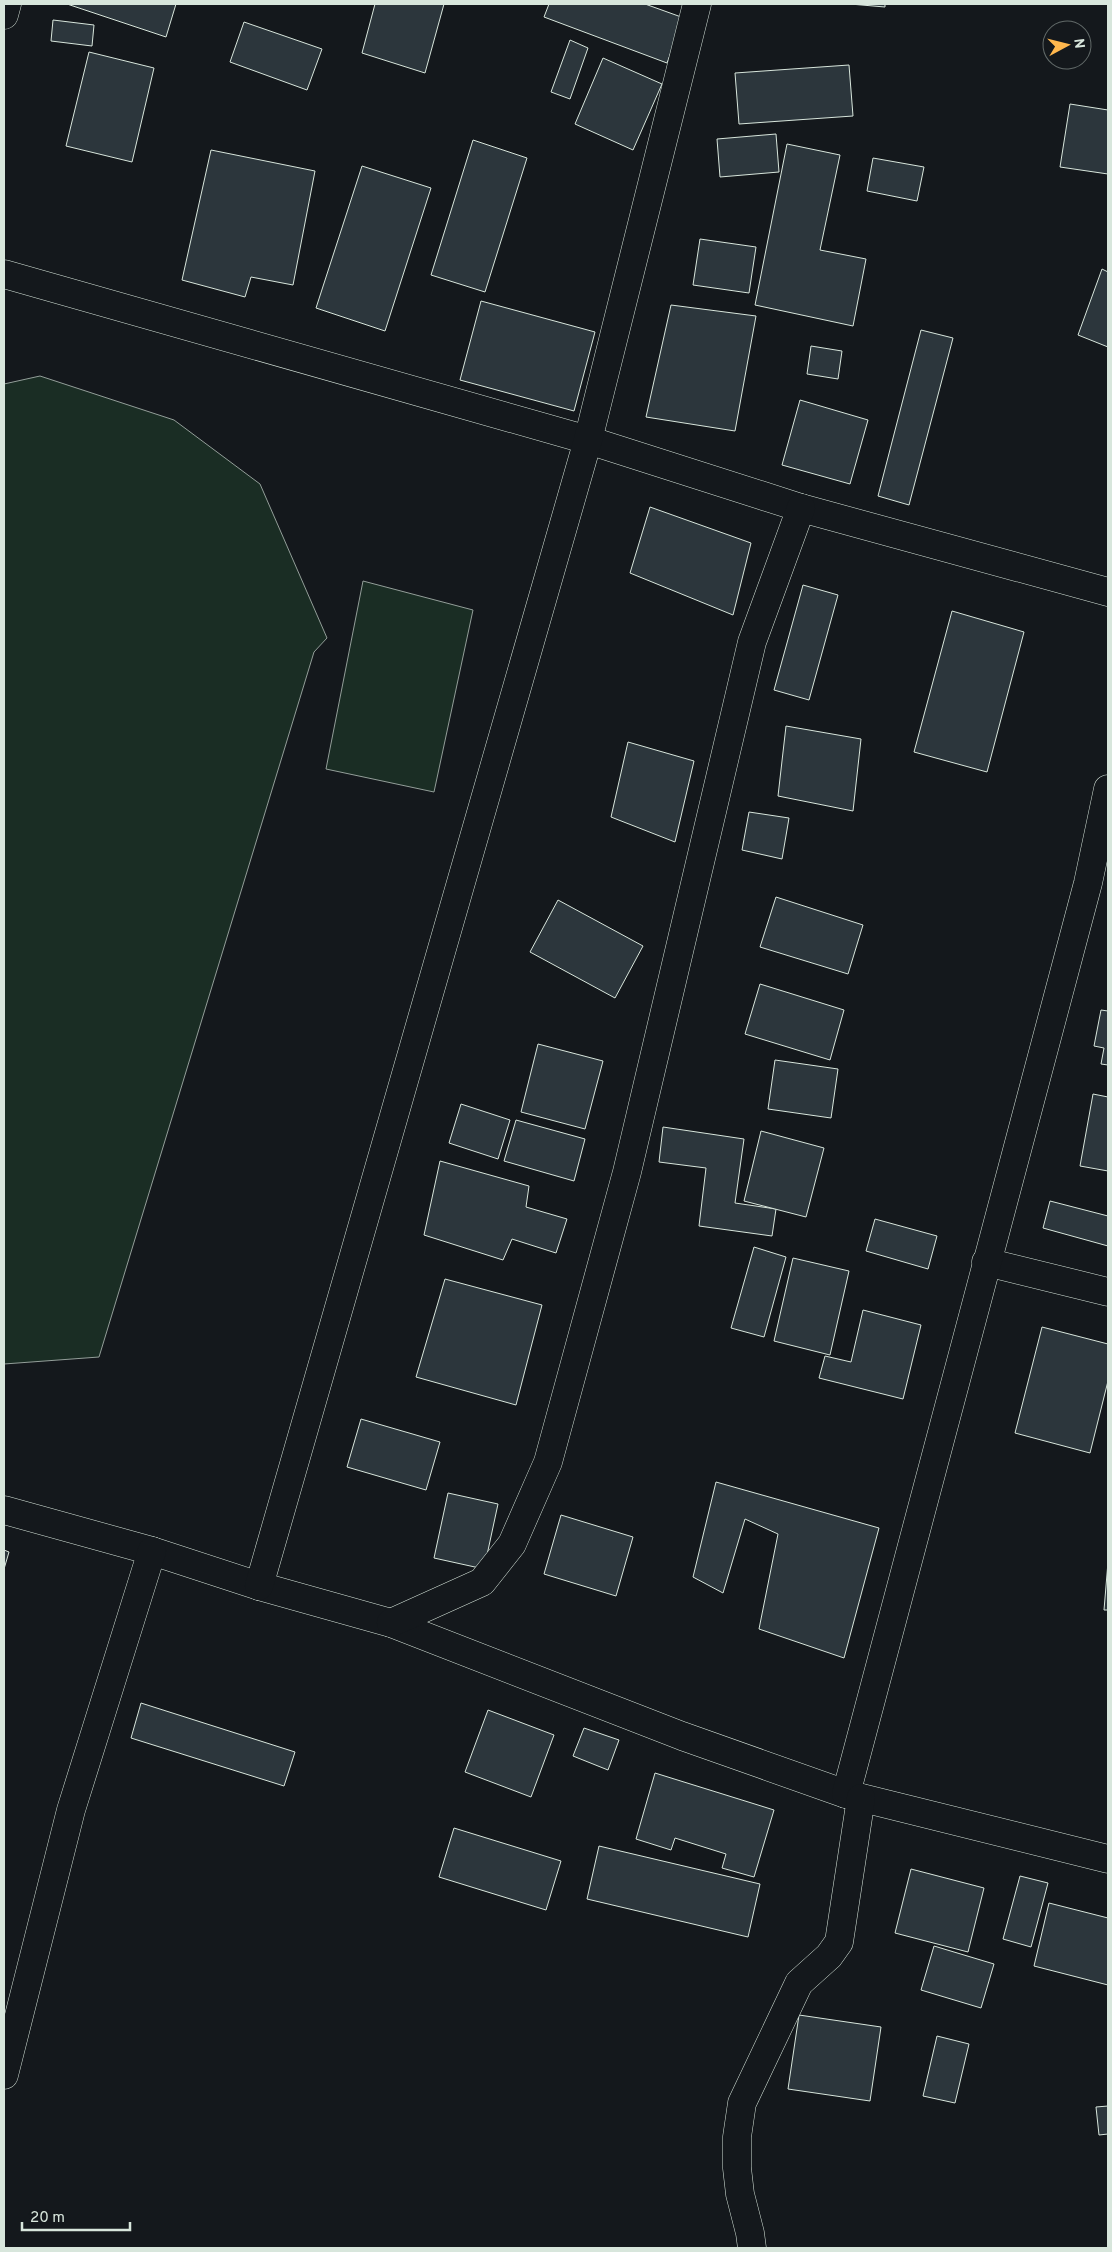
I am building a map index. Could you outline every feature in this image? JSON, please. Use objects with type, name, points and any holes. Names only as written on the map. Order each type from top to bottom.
[{"type":"street","points":[[4,16],[8,4]]},
{"type":"street","points":[[259,1586],[588,440],[697,4]]},
{"type":"street","points":[[4,274],[588,440],[801,508],[1108,592]]},
{"type":"street","points":[[391,1623],[482,1582],[512,1544],[548,1462],[627,1172],[752,642],[801,508]]},
{"type":"street","points":[[752,2248],[740,2194],[737,2168],[736,2137],[742,2103],[799,1983],[829,1956],[839,1942],[854,1796],[986,1262],[1098,885],[1108,790]]},
{"type":"street","points":[[986,1262],[1108,1292]]},
{"type":"street","points":[[4,1510],[152,1551],[259,1586],[391,1623],[682,1736],[854,1796],[1108,1860]]},
{"type":"street","points":[[4,2075],[71,1810],[152,1551]]},
{"type":"green space","points":[[40,376],[174,420],[260,484],[327,638],[314,652],[99,1357],[4,1364],[4,384]]},
{"type":"green space","points":[[363,581],[473,610],[434,792],[326,769]]},
{"type":"building","points":[[67,4],[176,4],[166,37]]},
{"type":"building","points":[[375,4],[444,4],[425,73],[362,53]]},
{"type":"building","points":[[549,4],[645,4],[684,18],[667,63],[544,17]]},
{"type":"building","points":[[850,4],[885,4],[885,7]]},
{"type":"building","points":[[53,20],[94,25],[92,46],[51,41]]},
{"type":"building","points":[[244,22],[322,49],[307,90],[230,62]]},
{"type":"building","points":[[570,40],[588,48],[570,99],[551,92]]},
{"type":"building","points":[[89,52],[154,68],[132,162],[66,146]]},
{"type":"building","points":[[603,58],[662,84],[633,150],[575,124]]},
{"type":"building","points":[[849,65],[853,116],[739,124],[735,73]]},
{"type":"building","points":[[1070,104],[1108,110],[1108,174],[1060,167]]},
{"type":"building","points":[[776,134],[779,172],[720,177],[717,139]]},
{"type":"building","points":[[473,140],[527,158],[485,292],[431,275]]},
{"type":"building","points":[[787,144],[840,155],[820,250],[866,259],[853,326],[755,305]]},
{"type":"building","points":[[211,150],[315,171],[293,285],[251,277],[245,297],[182,280]]},
{"type":"building","points":[[873,158],[924,167],[917,201],[867,191]]},
{"type":"building","points":[[362,166],[431,188],[385,331],[316,308]]},
{"type":"building","points":[[700,239],[756,247],[749,293],[693,285]]},
{"type":"building","points":[[1102,269],[1108,272],[1108,347],[1078,335]]},
{"type":"building","points":[[481,301],[595,332],[574,411],[460,380]]},
{"type":"building","points":[[671,305],[756,316],[735,431],[646,417]]},
{"type":"building","points":[[921,330],[953,338],[909,505],[878,496]]},
{"type":"building","points":[[811,346],[842,351],[838,379],[807,374]]},
{"type":"building","points":[[800,400],[868,420],[850,484],[782,465]]},
{"type":"building","points":[[650,507],[751,543],[733,615],[630,573]]},
{"type":"building","points":[[803,585],[838,595],[809,700],[774,690]]},
{"type":"building","points":[[952,611],[1024,632],[987,772],[914,752]]},
{"type":"building","points":[[786,726],[861,739],[853,811],[778,796]]},
{"type":"building","points":[[628,742],[694,761],[675,842],[611,817]]},
{"type":"building","points":[[749,812],[789,818],[782,859],[742,850]]},
{"type":"building","points":[[776,897],[863,925],[848,974],[760,947]]},
{"type":"building","points":[[558,900],[643,946],[615,998],[530,952]]},
{"type":"building","points":[[760,984],[844,1010],[830,1060],[745,1034]]},
{"type":"building","points":[[1101,1010],[1108,1011],[1108,1065],[1101,1064],[1104,1048],[1094,1046]]},
{"type":"building","points":[[538,1044],[603,1061],[585,1129],[521,1112]]},
{"type":"building","points":[[775,1060],[838,1069],[831,1118],[768,1109]]},
{"type":"building","points":[[1093,1094],[1108,1097],[1108,1171],[1080,1166]]},
{"type":"building","points":[[461,1104],[510,1120],[498,1159],[449,1143]]},
{"type":"building","points":[[516,1120],[585,1139],[574,1181],[504,1161]]},
{"type":"building","points":[[663,1127],[744,1139],[735,1203],[776,1209],[772,1236],[699,1226],[706,1168],[659,1162]]},
{"type":"building","points":[[761,1131],[824,1148],[806,1217],[744,1201]]},
{"type":"building","points":[[440,1161],[529,1186],[526,1207],[567,1219],[556,1253],[512,1239],[503,1260],[424,1235]]},
{"type":"building","points":[[1050,1201],[1108,1216],[1108,1246],[1043,1228]]},
{"type":"building","points":[[875,1219],[937,1236],[928,1269],[866,1251]]},
{"type":"building","points":[[754,1247],[786,1257],[764,1337],[731,1328]]},
{"type":"building","points":[[793,1258],[849,1271],[830,1355],[774,1341]]},
{"type":"building","points":[[445,1279],[542,1305],[516,1405],[416,1377]]},
{"type":"building","points":[[863,1310],[921,1325],[903,1399],[819,1378],[825,1356],[851,1362]]},
{"type":"building","points":[[1042,1327],[1108,1344],[1108,1381],[1090,1453],[1015,1433]]},
{"type":"building","points":[[361,1419],[440,1442],[426,1490],[347,1467]]},
{"type":"building","points":[[716,1482],[879,1528],[844,1658],[759,1629],[778,1534],[745,1519],[723,1593],[693,1577]]},
{"type":"building","points":[[448,1493],[498,1504],[484,1569],[434,1558]]},
{"type":"building","points":[[561,1515],[633,1537],[616,1596],[544,1574]]},
{"type":"building","points":[[4,1550],[9,1552],[4,1569]]},
{"type":"building","points":[[1108,1562],[1108,1610],[1104,1610]]},
{"type":"building","points":[[141,1703],[295,1752],[284,1786],[131,1738]]},
{"type":"building","points":[[488,1710],[554,1735],[531,1797],[465,1772]]},
{"type":"building","points":[[584,1728],[619,1740],[608,1770],[573,1756]]},
{"type":"building","points":[[655,1773],[774,1810],[754,1877],[722,1868],[726,1854],[675,1838],[671,1850],[636,1839]]},
{"type":"building","points":[[454,1828],[561,1861],[546,1910],[439,1877]]},
{"type":"building","points":[[599,1846],[760,1884],[748,1937],[587,1899]]},
{"type":"building","points":[[911,1869],[984,1888],[968,1952],[895,1933]]},
{"type":"building","points":[[1020,1876],[1048,1883],[1031,1947],[1003,1939]]},
{"type":"building","points":[[1049,1903],[1108,1918],[1108,1985],[1034,1966]]},
{"type":"building","points":[[934,1946],[994,1964],[981,2008],[921,1990]]},
{"type":"building","points":[[799,2015],[881,2027],[870,2101],[788,2089]]},
{"type":"building","points":[[937,2036],[969,2044],[955,2103],[923,2096]]},
{"type":"building","points":[[1108,2106],[1108,2134],[1099,2135],[1096,2107]]}]
